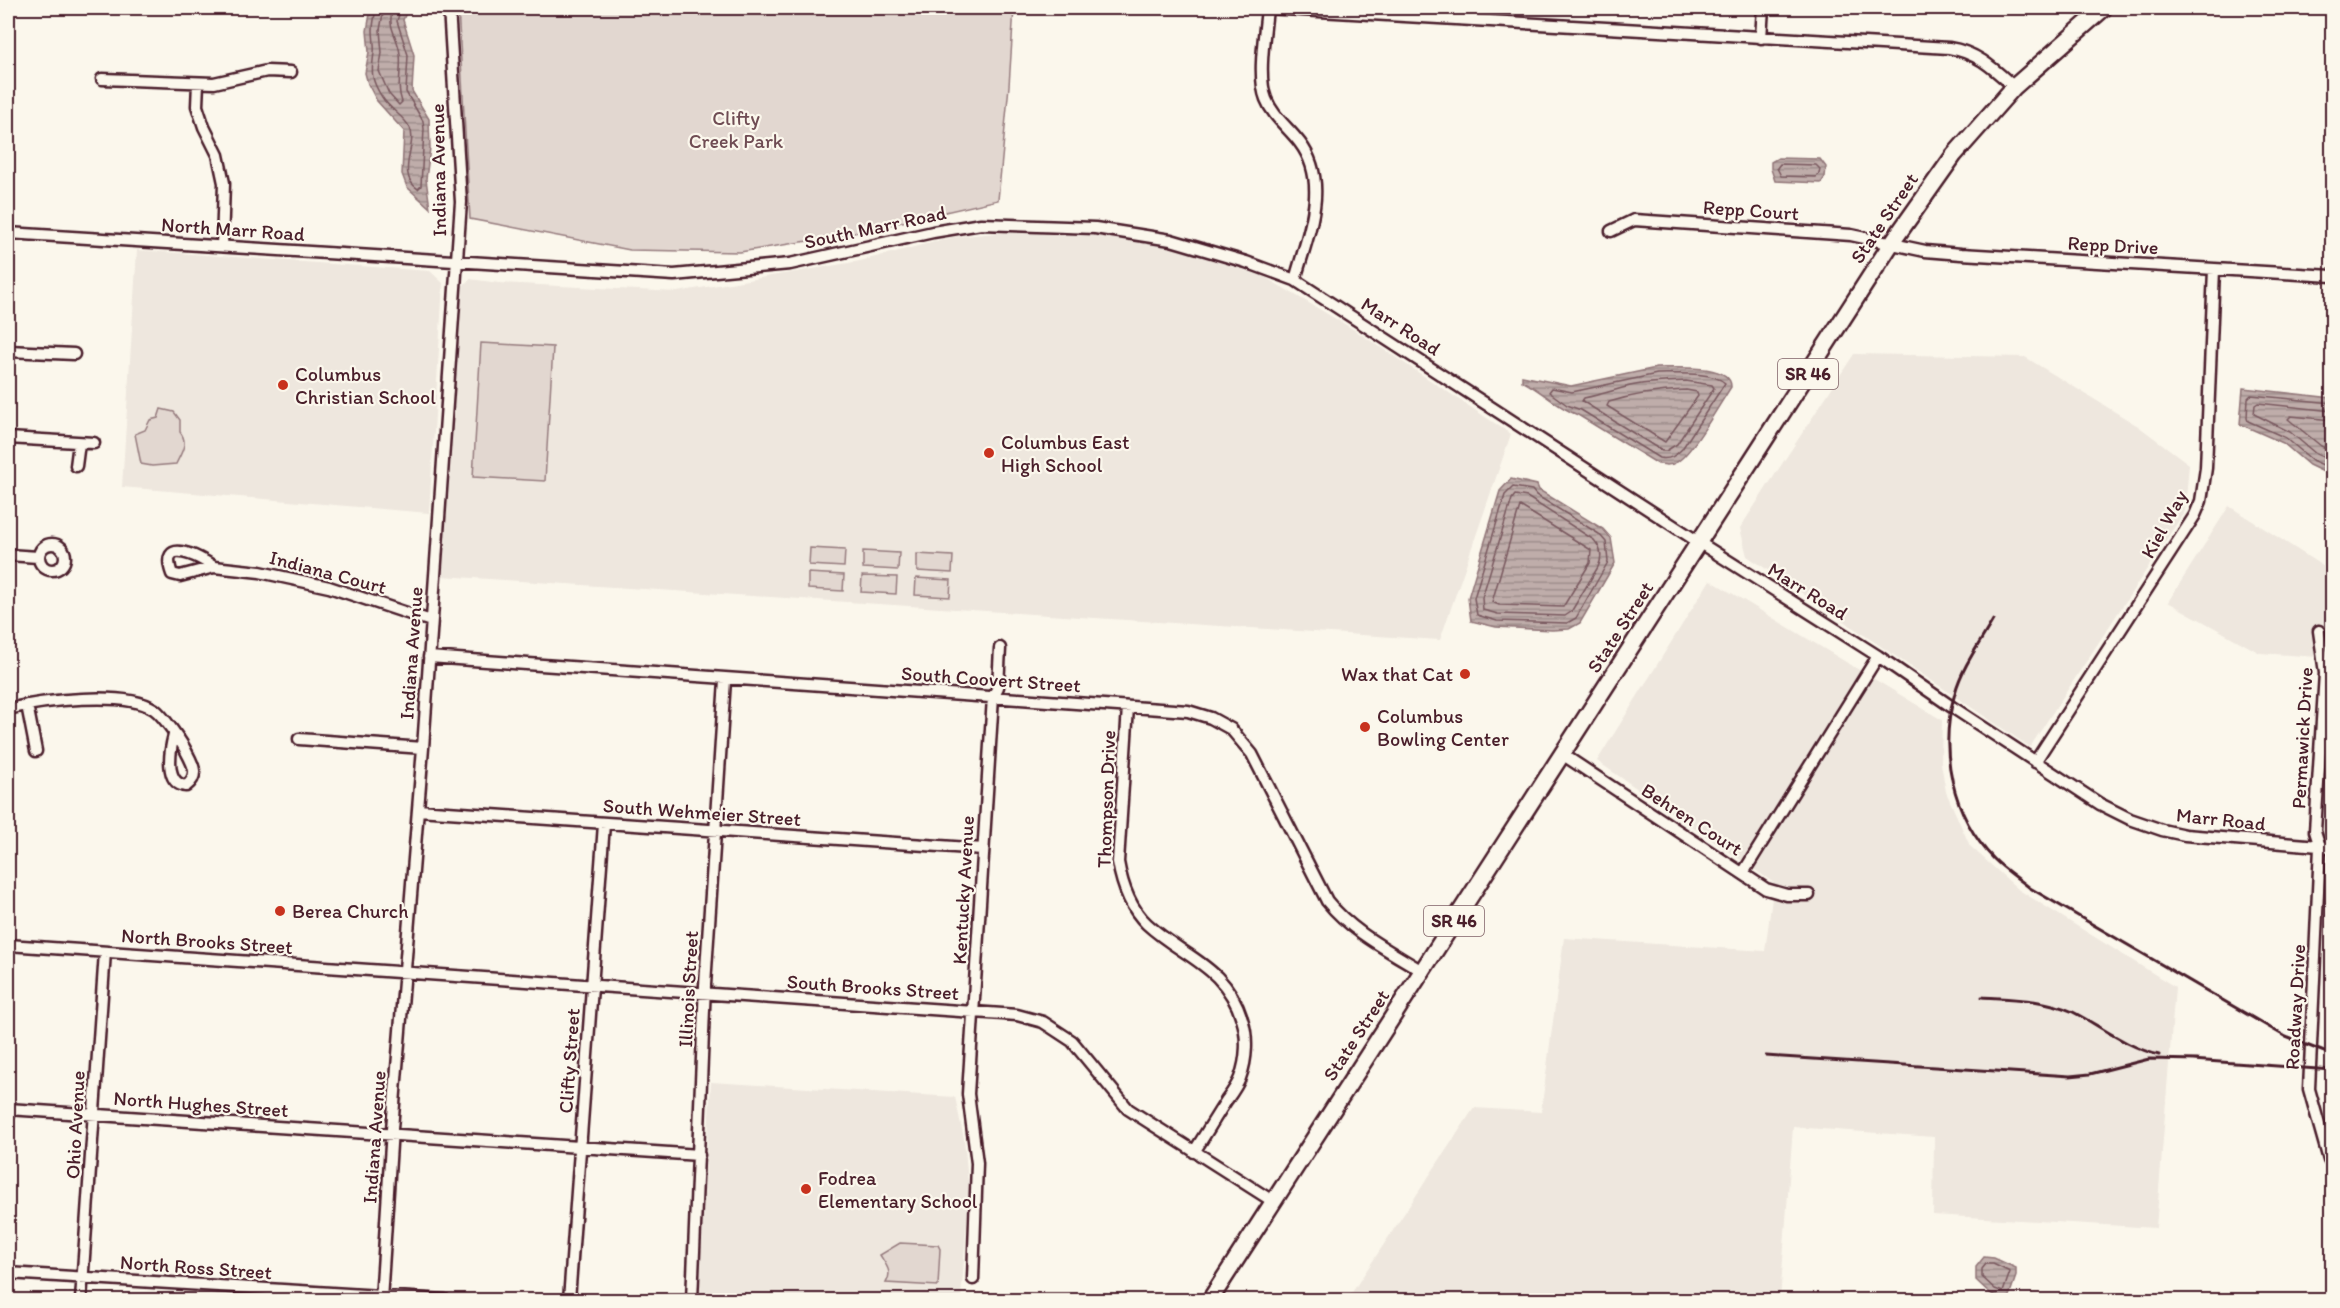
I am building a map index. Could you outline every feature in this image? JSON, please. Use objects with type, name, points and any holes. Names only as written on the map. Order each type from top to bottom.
[{"type":"highway","name":"State Street","points":[[1210,1300],[1891,244],[1954,155],[2014,87],[2104,8]]},
{"type":"street","name":"Indiana Avenue","points":[[381,1299],[391,1135],[423,748],[461,202],[460,158],[449,33],[450,8]]},
{"type":"street","points":[[1295,280],[1315,206],[1316,185],[1311,162],[1301,144],[1274,114],[1266,100],[1262,76],[1267,8],[1960,50],[1985,61],[2014,87]]},
{"type":"street","points":[[1761,38],[1763,8]]},
{"type":"street","points":[[102,79],[214,83],[267,71],[291,72]]},
{"type":"street","points":[[198,83],[197,106],[204,127],[218,154],[224,183],[222,246]]},
{"type":"street","name":"Repp Court","points":[[1611,231],[1634,220],[1851,235],[1891,244]]},
{"type":"street","name":"South Marr Road","points":[[456,262],[674,275],[790,264],[933,232],[981,224],[1095,228],[1171,240],[1246,262],[1295,280]]},
{"type":"street","name":"North Marr Road","points":[[8,233],[456,262]]},
{"type":"street","name":"Repp Drive","points":[[1891,244],[1925,251],[1961,254],[2332,276]]},
{"type":"street","name":"Kiel Way","points":[[2035,762],[2195,515],[2201,501],[2206,468],[2214,269]]},
{"type":"street","name":"Marr Road","points":[[1295,280],[1878,656],[2100,804],[2130,819],[2162,830],[2199,837],[2332,848]]},
{"type":"street","points":[[8,351],[74,354]]},
{"type":"street","points":[[11,439],[94,443]]},
{"type":"street","points":[[76,466],[79,443]]},
{"type":"street","points":[[8,555],[38,557]]},
{"type":"street","name":"Indiana Court","points":[[214,567],[260,572],[329,587],[431,621]]},
{"type":"street","name":"Permawick Drive","points":[[2319,631],[2325,673],[2315,831],[2320,847]]},
{"type":"street","name":"Kentucky Avenue","points":[[973,1279],[977,1163],[969,1094],[993,697],[998,687],[999,648]]},
{"type":"street","points":[[1743,873],[1878,656]]},
{"type":"street","name":"South Coovert Street","points":[[429,657],[725,680],[1188,711],[1211,718],[1231,729],[1252,754],[1328,901],[1338,914],[1354,929],[1422,971]]},
{"type":"street","name":"Illinois Street","points":[[692,1300],[705,993],[725,680]]},
{"type":"street","points":[[8,709],[67,699],[131,702],[153,708],[163,716],[174,735]]},
{"type":"street","points":[[27,705],[36,751]]},
{"type":"street","name":"Thompson Drive","points":[[1128,707],[1118,862],[1122,882],[1131,903],[1146,923],[1216,975],[1228,987],[1237,1003],[1245,1028],[1246,1053],[1240,1078],[1194,1152]]},
{"type":"street","points":[[299,739],[423,748]]},
{"type":"street","name":"Behren Court","points":[[1562,754],[1766,889],[1787,895],[1809,895]]},
{"type":"street","name":"South Wehmeier Street","points":[[418,810],[983,849]]},
{"type":"street","name":"Clifty Street","points":[[569,1300],[604,824]]},
{"type":"street","name":"Roadway Drive","points":[[2320,847],[2309,1089],[2332,1165]]},
{"type":"street","name":"North Brooks Street","points":[[8,945],[405,972]]},
{"type":"street","name":"Ohio Avenue","points":[[81,1300],[105,952]]},
{"type":"street","name":"South Brooks Street","points":[[405,972],[1017,1015],[1042,1022],[1072,1041],[1128,1109],[1274,1202]]},
{"type":"street","name":"North Hughes Street","points":[[8,1109],[699,1155]]},
{"type":"street","name":"North Ross Street","points":[[8,1273],[381,1299],[445,1300]]},
{"type":"shaded area","name":"Columbus East High School","points":[[1007,232],[1081,233],[1174,248],[1263,276],[1353,329],[1511,434],[1440,640],[441,576],[461,287],[470,279],[499,283],[677,292],[860,261],[953,237]]},
{"type":"shaded area","name":"Columbus Christian School","points":[[137,250],[430,271],[443,283],[429,513],[122,487]]},
{"type":"shaded area","points":[[1854,354],[2025,357],[2138,426],[2189,464],[2185,511],[2030,747],[1747,556],[1740,528]]},
{"type":"shaded area","points":[[2229,506],[2332,572],[2332,658],[2260,653],[2168,602]]},
{"type":"shaded area","points":[[1710,580],[1942,720],[1941,763],[1946,792],[1970,846],[2019,890],[2175,987],[2156,1228],[1933,1215],[1934,1137],[1793,1127],[1780,1300],[1347,1300],[1474,1108],[1541,1112],[1564,938],[1765,951],[1774,883],[1597,761]]},
{"type":"shaded area","name":"Fodrea Elementary School","points":[[711,1082],[955,1097],[964,1139],[969,1192],[961,1300],[698,1300]]},
{"type":"green space","name":"Clifty Creek Park","points":[[458,8],[1014,8],[998,200],[845,235],[740,252],[630,250],[470,219]]},
{"type":"green space","points":[[481,343],[553,347],[545,481],[473,477]]},
{"type":"green space","points":[[161,409],[174,412],[180,420],[180,432],[184,440],[182,452],[176,464],[152,466],[141,464],[135,434],[145,430],[150,420],[158,418]]},
{"type":"green space","points":[[810,548],[845,550],[844,567],[809,565]]},
{"type":"green space","points":[[863,551],[899,553],[898,570],[863,568]]},
{"type":"green space","points":[[917,554],[953,556],[952,573],[917,571]]},
{"type":"green space","points":[[808,573],[844,575],[843,591],[808,589]]},
{"type":"green space","points":[[862,576],[897,577],[896,594],[861,592]]},
{"type":"green space","points":[[916,578],[951,580],[950,597],[915,595]]},
{"type":"green space","points":[[900,1243],[938,1245],[940,1249],[938,1286],[886,1283],[889,1272],[880,1255]]},
{"type":"water","points":[[371,8],[408,8],[403,20],[414,55],[412,91],[429,119],[430,148],[426,179],[430,208],[407,187],[402,174],[404,131],[377,101],[368,84],[365,73],[369,52],[367,31]]},
{"type":"water","points":[[1778,158],[1820,159],[1826,167],[1825,177],[1821,183],[1775,181],[1771,162]]},
{"type":"water","points":[[1656,368],[1712,370],[1729,379],[1731,387],[1690,449],[1677,462],[1670,465],[1658,464],[1578,415],[1562,408],[1522,381],[1522,376],[1571,386]]},
{"type":"water","points":[[2243,388],[2332,398],[2332,476],[2309,465],[2283,443],[2240,424]]},
{"type":"water","points":[[1511,479],[1537,485],[1539,490],[1603,529],[1611,538],[1615,563],[1580,623],[1569,629],[1496,627],[1471,621],[1468,598],[1500,491]]},
{"type":"water","points":[[1984,1257],[1994,1258],[2016,1268],[2016,1276],[2008,1299],[1994,1296],[1976,1280],[1976,1267]]},
{"type":"railway","points":[[1993,620],[1958,683],[1950,715],[1948,737],[1952,781],[1968,823],[1980,842],[1998,863],[2030,888],[2286,1037],[2332,1055]]},
{"type":"railway","points":[[1982,997],[2051,1004],[2073,1012],[2125,1042],[2159,1055]]},
{"type":"railway","points":[[1766,1056],[2070,1076],[2090,1074],[2149,1059],[2198,1060]]},
{"type":"railway","points":[[2192,1060],[2332,1070]]},
{"type":"place","name":"Columbus Christian School","points":[[283,385]]},
{"type":"place","name":"Columbus East High School","points":[[989,453]]},
{"type":"place","name":"Wax that Cat","points":[[1465,674]]},
{"type":"place","name":"Columbus Bowling Center","points":[[1365,727]]},
{"type":"place","name":"Berea Church","points":[[280,911]]},
{"type":"place","name":"Fodrea Elementary School","points":[[806,1189]]}]
